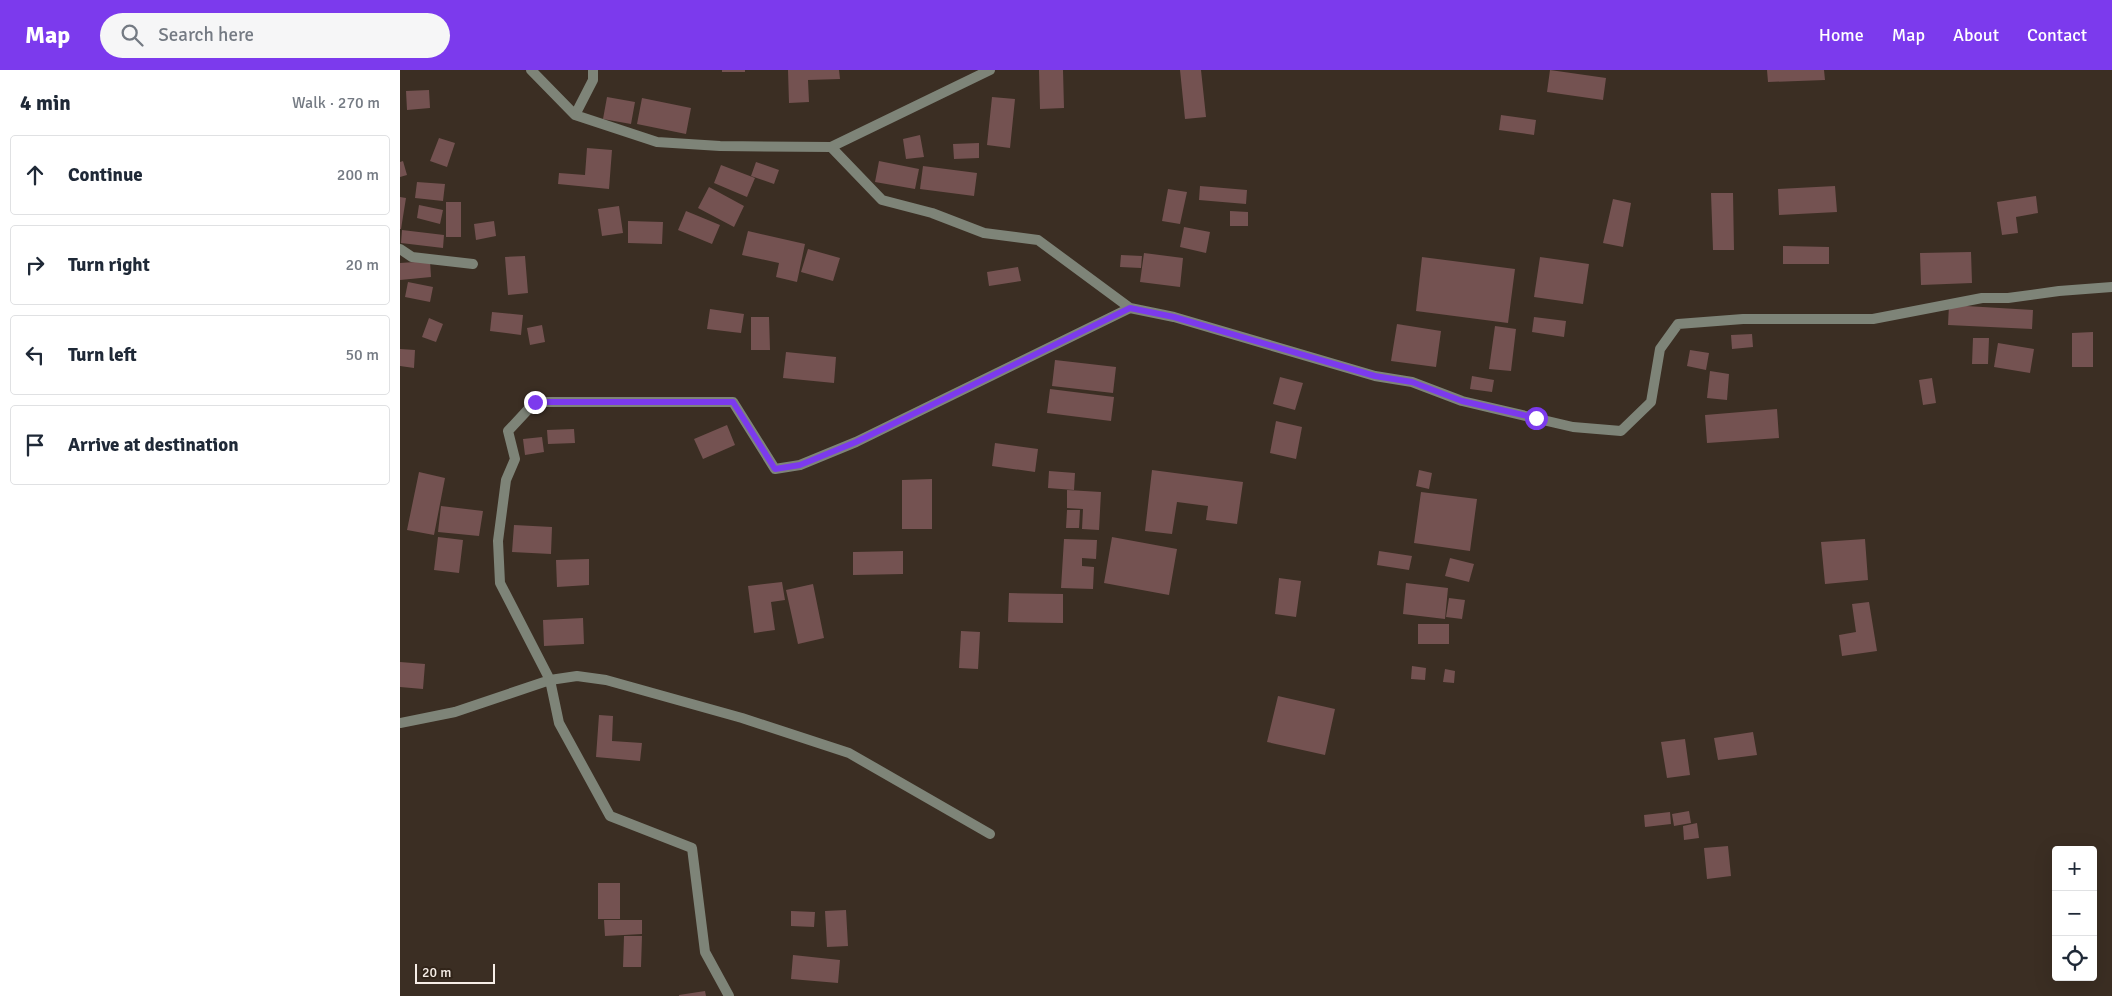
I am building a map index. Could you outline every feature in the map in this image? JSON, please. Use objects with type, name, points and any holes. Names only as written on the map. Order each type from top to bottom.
[{"type":"street","points":[[531,70],[575,116],[657,142],[720,146],[831,147],[990,70]]},
{"type":"street","points":[[575,116],[593,80],[593,70]]},
{"type":"street","points":[[831,147],[882,200],[932,213],[984,233],[1038,240],[1130,308],[1174,317],[1375,376],[1412,382],[1462,401],[1573,427],[1621,431],[1650,402],[1660,349],[1678,324],[1743,319],[1874,318],[1982,298],[2008,298],[2059,291],[2112,287]]},
{"type":"street","points":[[400,249],[412,256],[473,264]]},
{"type":"street","points":[[729,996],[705,952],[692,848],[610,816],[560,723],[550,680],[500,583],[498,541],[506,480],[515,459],[508,431],[535,402],[733,402],[775,469],[800,465],[856,442],[1130,308]]},
{"type":"street","points":[[400,723],[455,712],[550,680],[576,676],[606,680],[742,718],[849,753],[990,834]]},
{"type":"building","points":[[722,70],[745,70],[745,72],[722,72]]},
{"type":"building","points":[[788,70],[839,70],[840,79],[808,80],[809,102],[789,103]]},
{"type":"building","points":[[1039,70],[1063,70],[1064,108],[1040,109]]},
{"type":"building","points":[[1180,70],[1201,70],[1206,117],[1185,119]]},
{"type":"building","points":[[1550,70],[1606,78],[1603,100],[1547,92]]},
{"type":"building","points":[[1767,70],[1824,70],[1825,80],[1768,82]]},
{"type":"building","points":[[429,90],[430,108],[407,110],[406,91]]},
{"type":"building","points":[[607,97],[635,102],[631,124],[603,119]]},
{"type":"building","points":[[992,97],[1015,99],[1010,148],[987,145]]},
{"type":"building","points":[[642,98],[691,108],[686,134],[637,124]]},
{"type":"building","points":[[1501,115],[1536,120],[1534,135],[1499,130]]},
{"type":"building","points":[[920,135],[924,157],[906,159],[903,139]]},
{"type":"building","points":[[439,138],[455,143],[447,167],[430,161]]},
{"type":"building","points":[[979,143],[979,158],[954,159],[953,144]]},
{"type":"building","points":[[587,148],[612,150],[609,189],[558,184],[559,173],[585,175]]},
{"type":"building","points":[[403,161],[407,175],[400,177],[400,162]]},
{"type":"building","points":[[879,161],[919,169],[915,189],[875,182]]},
{"type":"building","points":[[756,162],[779,170],[774,184],[751,176]]},
{"type":"building","points":[[721,165],[755,178],[747,197],[714,183]]},
{"type":"building","points":[[923,166],[977,173],[974,196],[920,189]]},
{"type":"building","points":[[417,182],[445,184],[443,201],[415,198]]},
{"type":"building","points":[[1200,186],[1247,190],[1246,204],[1199,200]]},
{"type":"building","points":[[1835,186],[1837,212],[1779,215],[1778,189]]},
{"type":"building","points":[[709,187],[744,206],[734,227],[698,208]]},
{"type":"building","points":[[1168,189],[1187,192],[1180,224],[1162,221]]},
{"type":"building","points":[[1711,193],[1733,193],[1734,250],[1713,250]]},
{"type":"building","points":[[2036,196],[2038,213],[2016,217],[2018,233],[2002,235],[1997,202]]},
{"type":"building","points":[[400,197],[406,198],[401,229],[400,229]]},
{"type":"building","points":[[1613,199],[1631,203],[1623,247],[1603,243]]},
{"type":"building","points":[[446,202],[461,202],[461,237],[446,237]]},
{"type":"building","points":[[419,205],[443,210],[440,224],[417,218]]},
{"type":"building","points":[[619,206],[623,233],[602,236],[598,209]]},
{"type":"building","points":[[686,211],[720,225],[712,244],[678,230]]},
{"type":"building","points":[[1230,211],[1248,212],[1248,226],[1230,226]]},
{"type":"building","points":[[494,221],[496,236],[476,240],[474,224]]},
{"type":"building","points":[[628,221],[663,222],[662,244],[628,243]]},
{"type":"building","points":[[1184,227],[1210,232],[1206,253],[1180,247]]},
{"type":"building","points":[[402,230],[444,235],[443,248],[401,243]]},
{"type":"building","points":[[748,231],[805,244],[797,282],[776,277],[779,263],[742,255]]},
{"type":"building","points":[[1783,246],[1829,247],[1829,264],[1783,264]]},
{"type":"building","points":[[808,249],[840,258],[833,281],[801,272]]},
{"type":"building","points":[[1971,252],[1972,283],[1921,285],[1920,253]]},
{"type":"building","points":[[1144,253],[1183,258],[1180,287],[1140,282]]},
{"type":"building","points":[[1121,255],[1142,256],[1141,268],[1120,267]]},
{"type":"building","points":[[525,256],[528,293],[508,295],[505,257]]},
{"type":"building","points":[[1422,257],[1515,269],[1508,323],[1416,311]]},
{"type":"building","points":[[1540,257],[1589,264],[1583,304],[1534,297]]},
{"type":"building","points":[[430,261],[431,277],[400,280],[400,263]]},
{"type":"building","points":[[1018,267],[1021,281],[989,286],[987,272]]},
{"type":"building","points":[[408,282],[433,287],[430,302],[405,297]]},
{"type":"building","points":[[1949,305],[2033,310],[2032,329],[1948,325]]},
{"type":"building","points":[[710,309],[744,314],[741,333],[707,329]]},
{"type":"building","points":[[492,312],[523,315],[521,335],[490,331]]},
{"type":"building","points":[[751,317],[769,317],[770,350],[751,350]]},
{"type":"building","points":[[1534,317],[1566,321],[1564,337],[1532,332]]},
{"type":"building","points":[[429,318],[443,324],[436,342],[422,337]]},
{"type":"building","points":[[1397,324],[1441,331],[1436,367],[1391,361]]},
{"type":"building","points":[[542,325],[545,342],[530,345],[527,328]]},
{"type":"building","points":[[1495,326],[1516,329],[1511,371],[1489,369]]},
{"type":"building","points":[[2093,332],[2093,367],[2072,367],[2072,333]]},
{"type":"building","points":[[1752,334],[1753,347],[1732,349],[1731,335]]},
{"type":"building","points":[[1973,338],[1989,338],[1988,364],[1972,364]]},
{"type":"building","points":[[1998,343],[2034,349],[2030,373],[1994,367]]},
{"type":"building","points":[[400,349],[415,350],[414,368],[400,366]]},
{"type":"building","points":[[1690,350],[1709,353],[1706,370],[1687,366]]},
{"type":"building","points":[[786,352],[836,357],[834,383],[783,378]]},
{"type":"building","points":[[1055,360],[1116,367],[1113,393],[1052,386]]},
{"type":"building","points":[[1710,371],[1729,374],[1727,400],[1707,398]]},
{"type":"building","points":[[1472,376],[1494,380],[1492,392],[1470,389]]},
{"type":"building","points":[[1280,377],[1303,383],[1295,410],[1273,404]]},
{"type":"building","points":[[1932,378],[1936,403],[1923,405],[1919,380]]},
{"type":"building","points":[[1050,389],[1114,397],[1111,421],[1047,413]]},
{"type":"building","points":[[1777,409],[1779,438],[1707,443],[1705,415]]},
{"type":"building","points":[[1276,421],[1302,427],[1296,459],[1270,453]]},
{"type":"building","points":[[727,425],[735,445],[703,459],[694,439]]},
{"type":"building","points":[[574,429],[575,443],[548,444],[547,430]]},
{"type":"building","points":[[542,437],[544,452],[525,455],[523,439]]},
{"type":"building","points":[[995,443],[1038,449],[1035,472],[992,466]]},
{"type":"building","points":[[1152,470],[1243,482],[1237,524],[1206,520],[1208,506],[1177,502],[1172,534],[1145,531]]},
{"type":"building","points":[[1419,470],[1432,473],[1429,489],[1416,486]]},
{"type":"building","points":[[1049,471],[1075,473],[1074,490],[1048,488]]},
{"type":"building","points":[[419,472],[445,478],[434,535],[407,530]]},
{"type":"building","points":[[932,479],[932,529],[902,529],[902,480]]},
{"type":"building","points":[[1067,490],[1101,492],[1099,530],[1082,529],[1083,509],[1067,508]]},
{"type":"building","points":[[1421,492],[1477,499],[1470,551],[1414,543]]},
{"type":"building","points":[[441,506],[483,511],[479,536],[438,532]]},
{"type":"building","points":[[1067,510],[1080,510],[1079,528],[1066,528]]},
{"type":"building","points":[[514,525],[552,527],[551,554],[512,552]]},
{"type":"building","points":[[438,537],[463,540],[459,573],[434,570]]},
{"type":"building","points":[[1112,537],[1177,549],[1169,595],[1104,583]]},
{"type":"building","points":[[1064,539],[1097,540],[1096,559],[1082,558],[1082,566],[1094,567],[1093,589],[1061,588]]},
{"type":"building","points":[[1865,539],[1868,580],[1825,584],[1821,542]]},
{"type":"building","points":[[903,551],[903,574],[853,575],[853,552]]},
{"type":"building","points":[[1379,551],[1412,556],[1409,570],[1377,565]]},
{"type":"building","points":[[1450,558],[1474,564],[1469,582],[1445,576]]},
{"type":"building","points":[[589,559],[589,585],[557,587],[556,560]]},
{"type":"building","points":[[1279,578],[1301,581],[1296,617],[1275,614]]},
{"type":"building","points":[[782,582],[785,600],[771,602],[775,630],[754,633],[748,586]]},
{"type":"building","points":[[1406,583],[1448,588],[1445,619],[1403,614]]},
{"type":"building","points":[[813,584],[824,638],[798,644],[786,590]]},
{"type":"building","points":[[1009,593],[1063,594],[1063,623],[1008,622]]},
{"type":"building","points":[[1449,598],[1465,600],[1462,619],[1446,617]]},
{"type":"building","points":[[1869,602],[1877,651],[1842,656],[1839,635],[1856,632],[1852,604]]},
{"type":"building","points":[[583,618],[584,644],[544,646],[543,620]]},
{"type":"building","points":[[1418,624],[1449,624],[1449,644],[1418,644]]},
{"type":"building","points":[[961,631],[980,632],[978,669],[959,668]]},
{"type":"building","points":[[400,662],[425,664],[423,689],[400,687]]},
{"type":"building","points":[[1412,666],[1426,668],[1425,680],[1411,679]]},
{"type":"building","points":[[1445,669],[1455,671],[1454,683],[1443,682]]},
{"type":"building","points":[[1278,696],[1335,709],[1325,755],[1267,742]]},
{"type":"building","points":[[599,715],[613,716],[612,741],[642,743],[640,761],[596,757]]},
{"type":"building","points":[[1753,732],[1757,755],[1718,760],[1714,738]]},
{"type":"building","points":[[1685,739],[1690,775],[1667,778],[1661,742]]},
{"type":"building","points":[[1689,811],[1691,823],[1674,826],[1672,814]]},
{"type":"building","points":[[1670,812],[1671,824],[1645,827],[1644,815]]},
{"type":"building","points":[[1697,823],[1699,838],[1684,840],[1683,826]]},
{"type":"building","points":[[1728,846],[1731,876],[1707,879],[1704,848]]},
{"type":"building","points":[[598,883],[620,883],[620,919],[598,919]]},
{"type":"building","points":[[846,910],[848,946],[827,947],[825,911]]},
{"type":"building","points":[[791,911],[815,912],[814,927],[791,926]]},
{"type":"building","points":[[604,920],[642,920],[642,934],[605,936]]},
{"type":"building","points":[[624,936],[642,936],[641,967],[623,967]]},
{"type":"building","points":[[793,955],[840,960],[838,983],[791,979]]},
{"type":"building","points":[[705,991],[706,996],[679,996],[679,995]]},
{"type":"route","points":[[535,402],[733,402],[775,469],[800,465],[856,442],[1130,308],[1174,317],[1375,376],[1412,382],[1462,401],[1536,418]]}]
